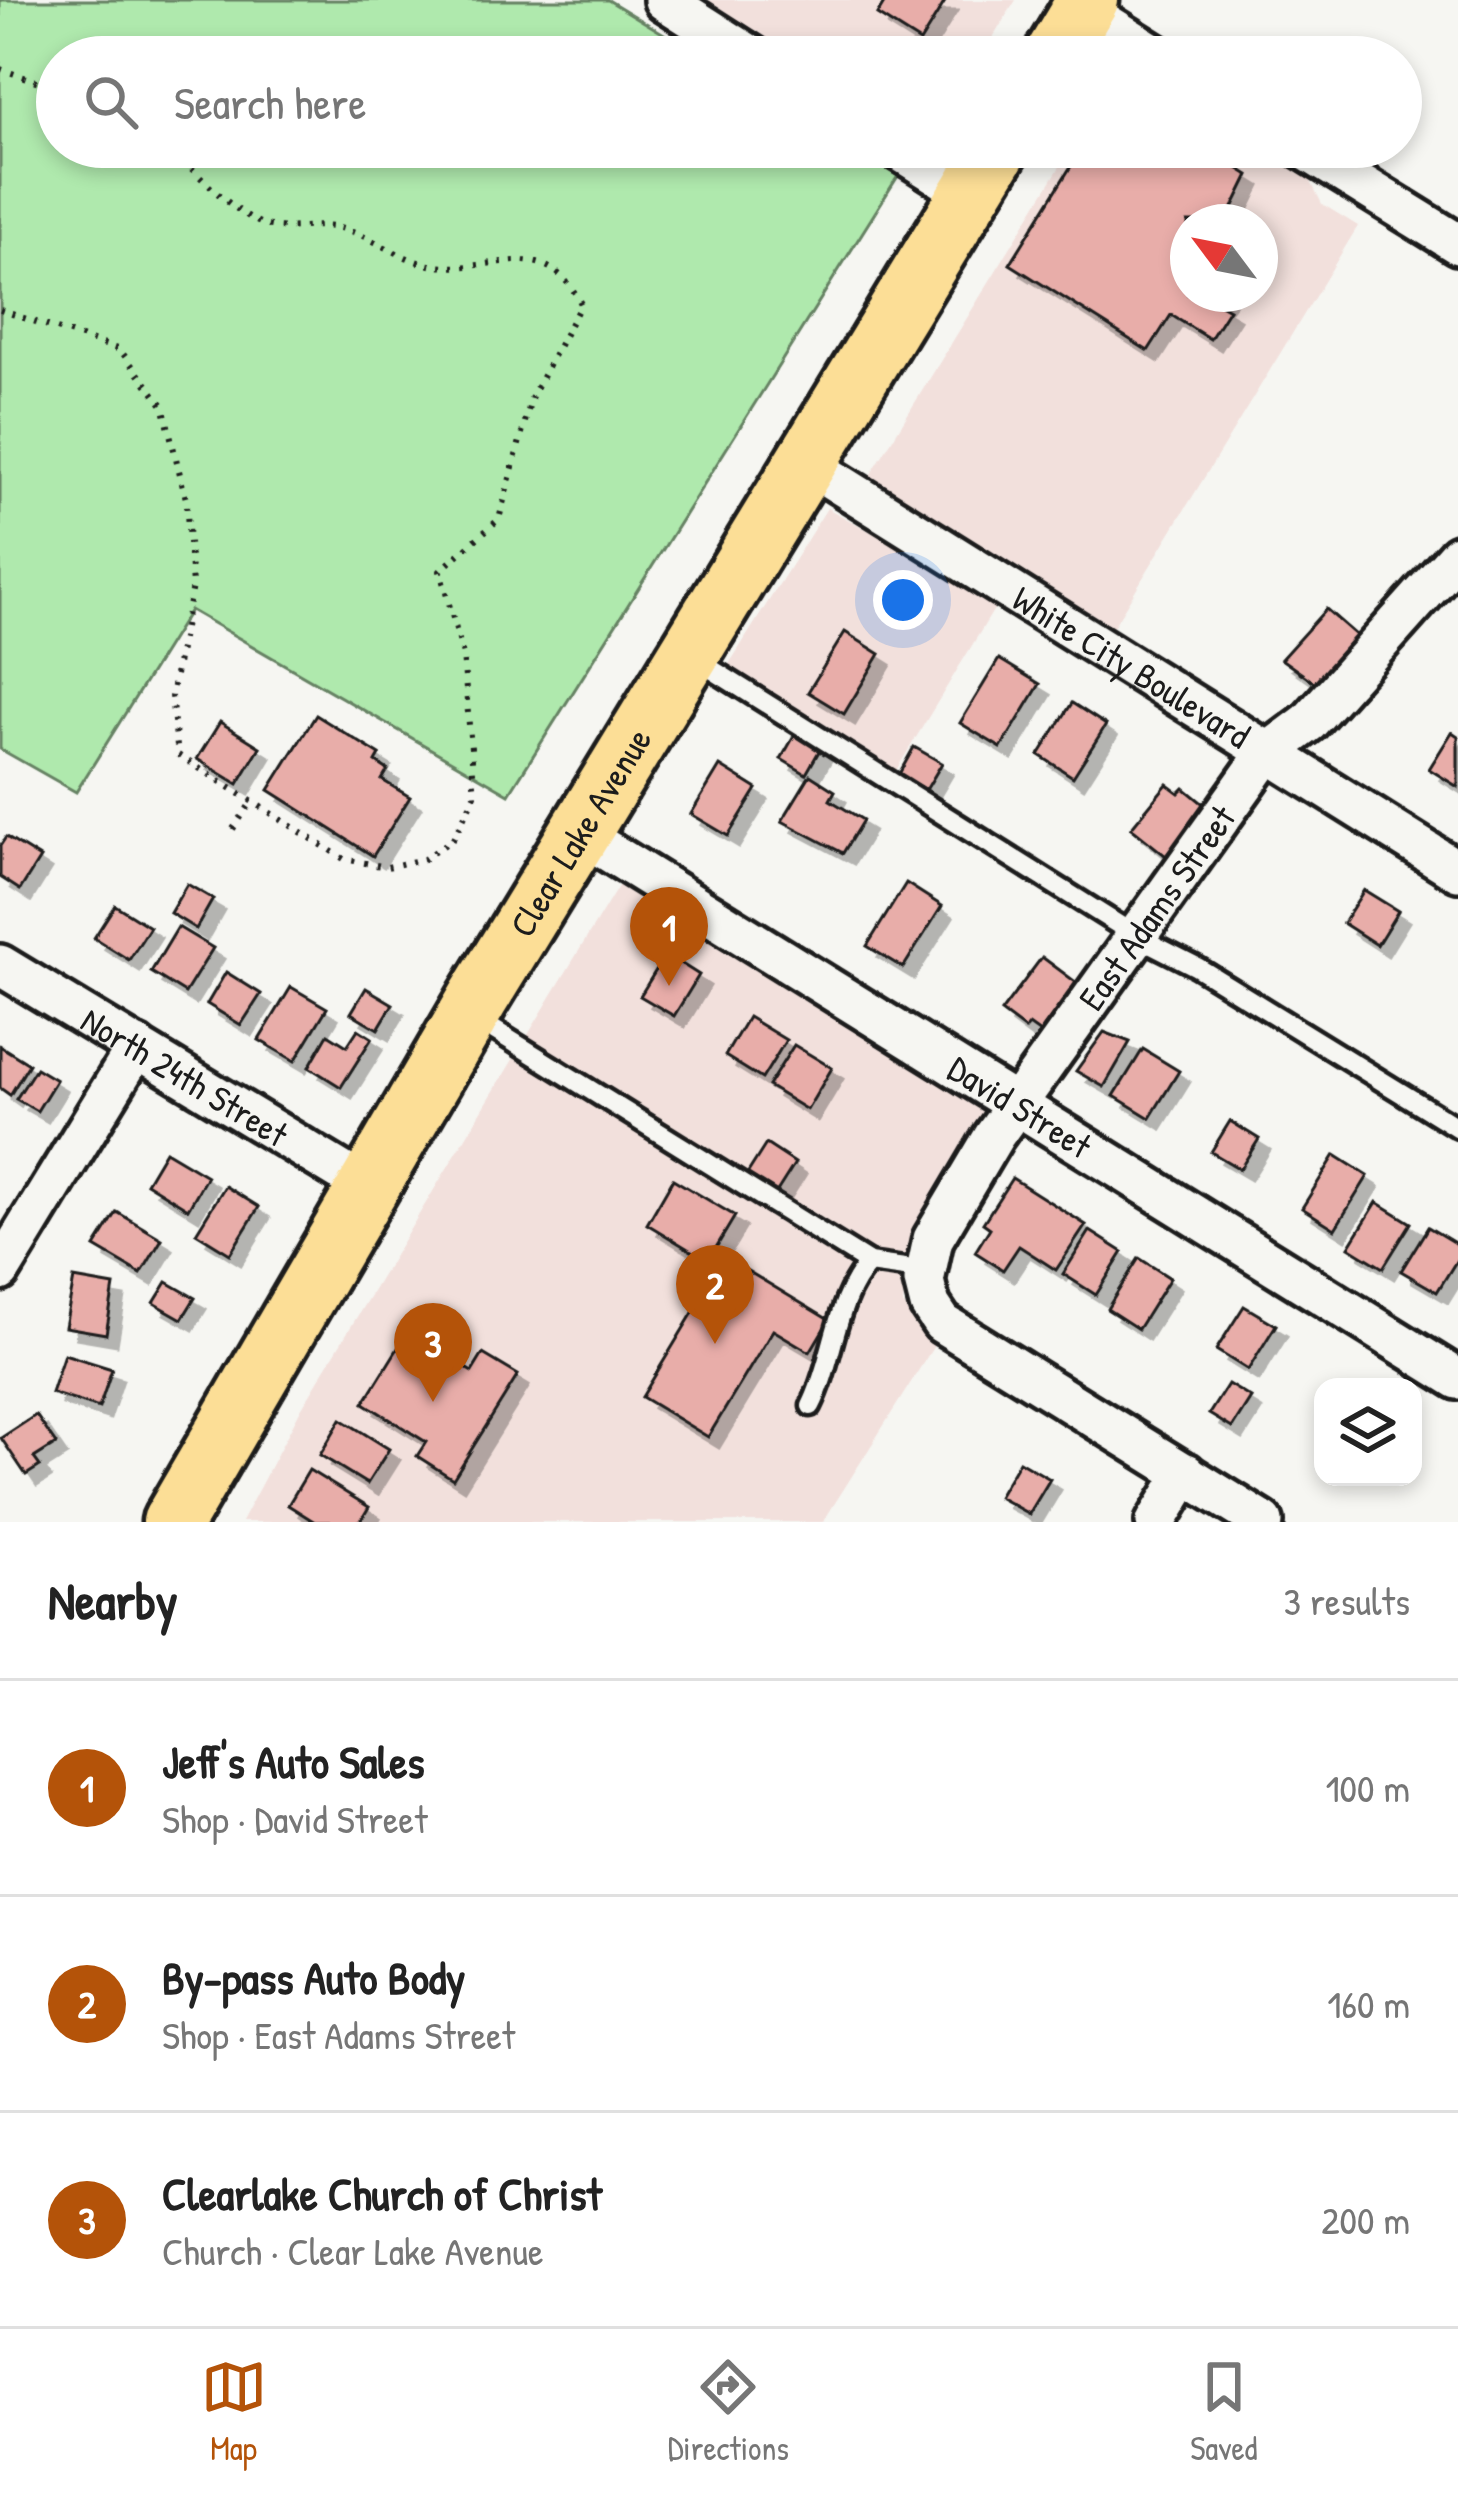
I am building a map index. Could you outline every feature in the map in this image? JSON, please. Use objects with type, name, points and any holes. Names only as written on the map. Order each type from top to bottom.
[{"type":"main road","name":"Clear Lake Avenue","points":[[173,1522],[469,1015],[985,171]]},
{"type":"street","points":[[664,0],[721,36]]},
{"type":"street","points":[[1075,22],[1109,36]]},
{"type":"street","points":[[1335,168],[1458,244]]},
{"type":"street","name":"White City Boulevard","points":[[806,463],[1458,871]]},
{"type":"street","name":"East Adams Street","points":[[928,1288],[933,1239],[1014,1106],[1266,754],[1309,722],[1458,555]]},
{"type":"street","name":"David Street","points":[[579,833],[1458,1379]]},
{"type":"street","name":"North 24th Street","points":[[0,965],[368,1186]]},
{"type":"street","points":[[0,1271],[136,1047]]},
{"type":"street","points":[[928,1288],[942,1324],[1263,1522]]},
{"type":"street","points":[[1156,1522],[1186,1474]]},
{"type":"lane","points":[[688,655],[1138,937],[1197,967],[1458,1128]]},
{"type":"lane","points":[[469,1015],[869,1263],[928,1288]]},
{"type":"lane","points":[[811,1406],[827,1375],[853,1280],[869,1263]]},
{"type":"path","points":[[0,69],[36,81]]},
{"type":"path","points":[[0,310],[120,350],[164,405],[186,499],[191,586],[171,696],[178,755],[344,859],[386,867],[424,859],[453,839],[475,795],[463,656],[440,571],[499,519],[532,395],[581,304],[569,280],[552,266],[494,260],[435,266],[337,227],[264,225],[234,206],[191,168]]},
{"type":"path","points":[[233,829],[253,800]]},
{"type":"shaded area","points":[[696,0],[1016,0],[994,36],[753,36]]},
{"type":"shaded area","points":[[1059,168],[1296,168],[1308,176],[1322,204],[1358,226],[1108,635],[868,479]]},
{"type":"shaded area","points":[[827,508],[999,601],[895,772],[726,669]]},
{"type":"shaded area","points":[[620,883],[755,960],[988,1111],[909,1243],[903,1304],[937,1341],[823,1522],[241,1522],[301,1409]]},
{"type":"green space","points":[[0,0],[608,0],[667,36],[36,36],[36,168],[885,168],[898,176],[509,794],[190,610],[76,792],[0,749]]},
{"type":"building","points":[[886,0],[946,0],[924,36],[910,36],[877,15]]},
{"type":"building","points":[[1070,168],[1238,168],[1249,175],[1235,204],[1170,204],[1170,312],[1227,312],[1210,339],[1171,315],[1148,351],[1010,264]]},
{"type":"building","points":[[1326,609],[1357,636],[1315,683],[1281,659]]},
{"type":"building","points":[[845,632],[880,654],[844,714],[808,692]]},
{"type":"building","points":[[999,659],[1040,684],[1001,748],[960,723]]},
{"type":"building","points":[[1072,703],[1106,725],[1073,777],[1039,755]]},
{"type":"building","points":[[316,715],[380,755],[376,762],[388,770],[382,780],[410,797],[373,856],[269,790]]},
{"type":"building","points":[[220,722],[260,747],[238,784],[197,759]]},
{"type":"building","points":[[797,731],[822,746],[806,774],[781,759]]},
{"type":"building","points":[[1452,732],[1458,736],[1458,787],[1429,769]]},
{"type":"building","points":[[914,747],[942,763],[926,790],[899,774]]},
{"type":"building","points":[[720,766],[757,789],[728,836],[691,814]]},
{"type":"building","points":[[810,775],[835,791],[830,800],[863,820],[843,853],[782,821]]},
{"type":"building","points":[[1167,784],[1179,793],[1184,788],[1206,806],[1166,856],[1131,828]]},
{"type":"building","points":[[6,837],[40,858],[20,890],[0,877],[0,846]]},
{"type":"building","points":[[906,883],[942,906],[903,968],[867,946]]},
{"type":"building","points":[[187,884],[213,899],[196,929],[170,913]]},
{"type":"building","points":[[1364,890],[1398,911],[1377,945],[1343,923]]},
{"type":"building","points":[[115,905],[150,927],[129,960],[94,938]]},
{"type":"building","points":[[178,927],[213,948],[185,993],[151,972]]},
{"type":"building","points":[[666,954],[699,975],[674,1016],[640,996]]},
{"type":"building","points":[[1042,957],[1077,983],[1040,1033],[1029,1025],[1025,1030],[1001,1012]]},
{"type":"building","points":[[226,972],[261,994],[241,1025],[207,1004]]},
{"type":"building","points":[[291,987],[327,1008],[295,1061],[259,1040]]},
{"type":"building","points":[[366,988],[393,1004],[378,1029],[351,1013]]},
{"type":"building","points":[[748,1017],[786,1040],[762,1079],[725,1056]]},
{"type":"building","points":[[358,1029],[372,1038],[341,1087],[309,1067],[328,1034],[347,1046]]},
{"type":"building","points":[[1104,1032],[1130,1042],[1104,1087],[1076,1071]]},
{"type":"building","points":[[794,1045],[832,1068],[807,1110],[768,1086]]},
{"type":"building","points":[[0,1046],[29,1064],[10,1095],[0,1088]]},
{"type":"building","points":[[1143,1049],[1179,1071],[1150,1118],[1114,1096]]},
{"type":"building","points":[[36,1068],[56,1080],[37,1111],[16,1099]]},
{"type":"building","points":[[1230,1121],[1259,1139],[1240,1169],[1211,1152]]},
{"type":"building","points":[[766,1144],[795,1163],[776,1193],[747,1174]]},
{"type":"building","points":[[165,1151],[207,1176],[188,1209],[146,1183]]},
{"type":"building","points":[[1335,1155],[1368,1176],[1335,1229],[1302,1208]]},
{"type":"building","points":[[1012,1178],[1086,1225],[1056,1270],[1019,1246],[1003,1270],[975,1252],[990,1228],[983,1223]]},
{"type":"building","points":[[673,1179],[735,1216],[708,1261],[647,1224]]},
{"type":"building","points":[[225,1186],[259,1207],[230,1254],[196,1233]]},
{"type":"building","points":[[1377,1202],[1411,1223],[1383,1268],[1349,1247]]},
{"type":"building","points":[[117,1212],[162,1239],[141,1274],[95,1247]]},
{"type":"building","points":[[1428,1227],[1458,1245],[1458,1258],[1437,1292],[1401,1271]]},
{"type":"building","points":[[1090,1231],[1123,1252],[1096,1295],[1063,1274]]},
{"type":"building","points":[[726,1258],[829,1320],[810,1352],[773,1330],[708,1437],[642,1397]]},
{"type":"building","points":[[1139,1258],[1170,1278],[1138,1329],[1107,1309]]},
{"type":"building","points":[[74,1279],[114,1286],[106,1334],[65,1327]]},
{"type":"building","points":[[167,1282],[195,1298],[182,1319],[154,1303]]},
{"type":"building","points":[[1244,1306],[1276,1325],[1248,1370],[1216,1350]]},
{"type":"building","points":[[428,1345],[472,1372],[483,1354],[518,1375],[453,1479],[417,1456],[426,1442],[364,1403],[398,1348],[418,1361]]},
{"type":"building","points":[[64,1354],[112,1369],[99,1408],[51,1393]]},
{"type":"building","points":[[1228,1384],[1251,1398],[1232,1428],[1209,1414]]},
{"type":"building","points":[[36,1415],[56,1444],[34,1458],[40,1466],[26,1475],[1,1438]]},
{"type":"building","points":[[341,1419],[389,1449],[367,1484],[320,1455]]},
{"type":"building","points":[[1019,1461],[1050,1479],[1029,1514],[998,1497]]},
{"type":"building","points":[[309,1470],[369,1507],[360,1522],[315,1522],[288,1505]]},
{"type":"place","name":"Jeff's Auto Sales","points":[[669,986]]},
{"type":"place","name":"By-pass Auto Body","points":[[715,1344]]},
{"type":"place","name":"Clearlake Church of Christ","points":[[433,1402]]}]
